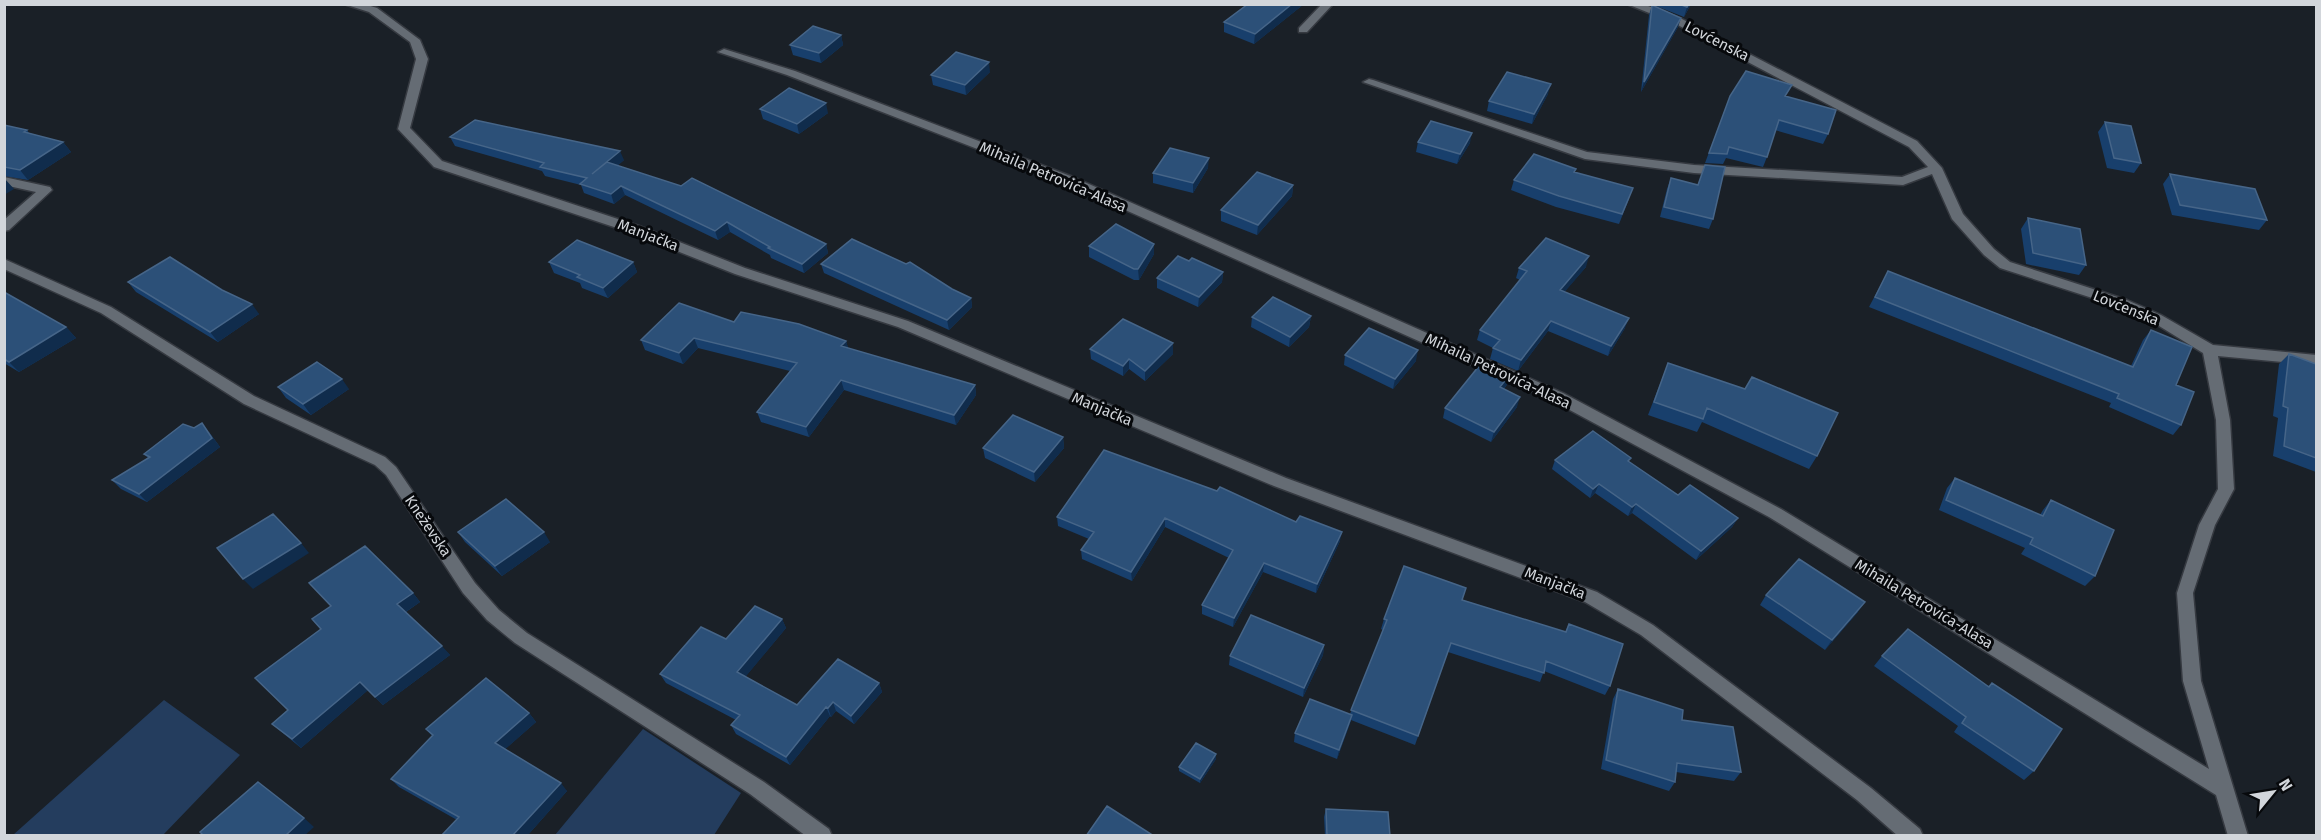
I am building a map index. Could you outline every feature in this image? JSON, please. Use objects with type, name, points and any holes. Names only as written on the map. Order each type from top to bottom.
[{"type":"street","name":"Manjačka","points":[[349,4],[372,10],[416,40],[422,60],[404,129],[438,164],[634,229],[740,271],[903,324],[1280,482],[1592,597],[1647,630],[1864,794],[1913,836]]},
{"type":"street","points":[[1303,30],[1328,4]]},
{"type":"street","name":"Lovćenska","points":[[1632,4],[1678,21],[1913,144],[1936,168],[1957,216],[1989,252],[2005,265],[2122,303],[2156,318],[2210,350]]},
{"type":"street","name":"Mihaila Petrovića-Alasa","points":[[724,52],[791,73],[1069,180],[1558,397],[1775,513],[2224,789]]},
{"type":"street","points":[[1370,82],[1585,155],[1694,170],[1903,181],[1936,168]]},
{"type":"street","points":[[4,181],[46,190],[4,226]]},
{"type":"street","name":"Kneževska","points":[[4,263],[106,310],[249,400],[380,461],[391,471],[469,588],[493,615],[521,638],[757,788],[822,836]]},
{"type":"street","points":[[2238,836],[2192,681],[2185,593],[2207,525],[2226,489],[2223,420],[2210,350],[2316,360]]},
{"type":"shaded area","points":[[164,700],[240,755],[163,835],[13,835]]},
{"type":"shaded area","points":[[643,729],[741,793],[714,835],[555,835]]},
{"type":"building","points":[[1248,4],[1292,4],[1255,34],[1224,22]]},
{"type":"building","points":[[1652,5],[1681,18],[1644,82]]},
{"type":"building","points":[[813,26],[841,35],[819,53],[790,45]]},
{"type":"building","points":[[956,52],[989,62],[965,85],[931,75]]},
{"type":"building","points":[[1746,71],[1792,85],[1785,96],[1836,110],[1828,134],[1779,120],[1767,157],[1729,147],[1727,154],[1709,153],[1730,96]]},
{"type":"building","points":[[1507,72],[1551,84],[1534,114],[1489,101]]},
{"type":"building","points":[[789,88],[826,103],[797,124],[760,109]]},
{"type":"building","points":[[475,120],[620,151],[592,174],[607,162],[681,186],[692,178],[826,244],[802,264],[768,248],[770,247],[727,222],[715,231],[621,186],[611,194],[580,184],[587,178],[540,167],[544,163],[450,137]]},
{"type":"building","points":[[1431,121],[1472,133],[1460,154],[1418,142]]},
{"type":"building","points":[[2105,122],[2131,126],[2141,163],[2114,158]]},
{"type":"building","points":[[4,125],[63,142],[20,170],[4,167]]},
{"type":"building","points":[[1170,148],[1209,158],[1193,183],[1153,173]]},
{"type":"building","points":[[1534,154],[1576,169],[1574,172],[1633,188],[1622,214],[1514,180]]},
{"type":"building","points":[[1705,165],[1725,167],[1713,219],[1664,207],[1671,178],[1698,185]]},
{"type":"building","points":[[1257,172],[1293,185],[1258,225],[1221,210]]},
{"type":"building","points":[[2170,174],[2255,189],[2267,220],[2180,205]]},
{"type":"building","points":[[2028,218],[2080,229],[2086,265],[2033,253]]},
{"type":"building","points":[[1116,224],[1154,244],[1138,269],[1089,246]]},
{"type":"building","points":[[1546,238],[1589,256],[1560,290],[1629,318],[1611,346],[1551,321],[1521,360],[1493,348],[1500,340],[1480,330],[1527,271],[1519,268]]},
{"type":"building","points":[[852,239],[906,264],[910,262],[952,289],[971,298],[947,320],[821,264]]},
{"type":"building","points":[[577,240],[633,262],[603,288],[549,262]]},
{"type":"building","points":[[1178,256],[1189,261],[1192,258],[1223,272],[1199,297],[1157,278]]},
{"type":"building","points":[[170,257],[222,290],[252,304],[210,332],[128,282]]},
{"type":"building","points":[[1888,271],[2133,367],[2151,330],[2192,347],[2176,385],[2194,392],[2181,425],[2117,398],[2119,394],[1875,297]]},
{"type":"building","points":[[4,292],[66,327],[9,362],[4,359]]},
{"type":"building","points":[[1273,297],[1311,316],[1290,337],[1252,317]]},
{"type":"building","points":[[679,303],[734,322],[741,312],[799,324],[846,341],[841,346],[975,385],[954,415],[841,380],[806,427],[757,412],[797,363],[694,338],[679,353],[641,340]]},
{"type":"building","points":[[1123,319],[1173,343],[1145,371],[1129,359],[1123,366],[1090,349]]},
{"type":"building","points":[[1369,328],[1418,350],[1395,379],[1345,355]]},
{"type":"building","points":[[2289,354],[2316,364],[2316,458],[2284,446],[2288,408],[2283,406]]},
{"type":"building","points":[[1483,361],[1511,373],[1500,387],[1520,397],[1494,432],[1445,408]]},
{"type":"building","points":[[317,362],[342,379],[303,404],[278,387]]},
{"type":"building","points":[[1668,363],[1745,389],[1752,377],[1838,413],[1817,456],[1707,408],[1703,419],[1654,402]]},
{"type":"building","points":[[1013,415],[1063,437],[1034,472],[983,448]]},
{"type":"building","points":[[202,423],[212,438],[139,494],[112,480],[150,457],[144,454],[183,424],[194,428]]},
{"type":"building","points":[[1593,431],[1631,458],[1628,461],[1678,495],[1690,485],[1738,518],[1701,551],[1636,504],[1632,507],[1599,484],[1593,489],[1555,460]]},
{"type":"building","points":[[1104,450],[1217,491],[1220,487],[1296,522],[1300,516],[1342,532],[1317,584],[1264,563],[1234,618],[1202,605],[1233,550],[1165,518],[1131,572],[1081,550],[1094,532],[1057,517]]},
{"type":"building","points":[[1955,478],[2043,516],[2051,500],[2114,530],[2095,576],[2030,544],[2033,538],[1946,500]]},
{"type":"building","points":[[506,499],[544,532],[495,566],[458,532]]},
{"type":"building","points":[[273,514],[301,543],[243,579],[217,548]]},
{"type":"building","points":[[365,546],[413,593],[397,604],[442,646],[375,697],[360,682],[292,739],[272,724],[288,710],[255,678],[321,629],[312,619],[331,606],[309,583]]},
{"type":"building","points":[[1799,559],[1865,602],[1832,640],[1766,595]]},
{"type":"building","points":[[1404,566],[1466,588],[1462,600],[1566,632],[1569,624],[1623,644],[1610,686],[1546,661],[1544,673],[1451,643],[1418,736],[1351,710],[1387,620],[1384,619]]},
{"type":"building","points":[[755,606],[782,619],[737,672],[797,705],[838,659],[879,683],[851,716],[833,702],[828,708],[826,707],[786,757],[731,725],[740,715],[660,674],[701,627],[726,639]]},
{"type":"building","points":[[1251,615],[1324,645],[1304,688],[1230,656]]},
{"type":"building","points":[[1908,629],[1989,687],[1992,683],[2062,729],[2034,771],[1962,723],[1966,717],[1882,656]]},
{"type":"building","points":[[486,678],[529,713],[495,743],[561,783],[512,836],[441,836],[459,817],[391,779],[433,735],[426,729]]},
{"type":"building","points":[[1618,689],[1683,710],[1682,720],[1733,727],[1741,772],[1677,763],[1675,782],[1606,760]]},
{"type":"building","points":[[1310,699],[1352,715],[1339,750],[1295,733]]},
{"type":"building","points":[[1196,743],[1216,754],[1200,779],[1179,767]]},
{"type":"building","points":[[258,782],[304,818],[285,836],[204,836],[200,832]]},
{"type":"building","points":[[1107,806],[1154,836],[1086,836]]},
{"type":"building","points":[[1326,809],[1388,812],[1390,836],[1327,836]]}]
